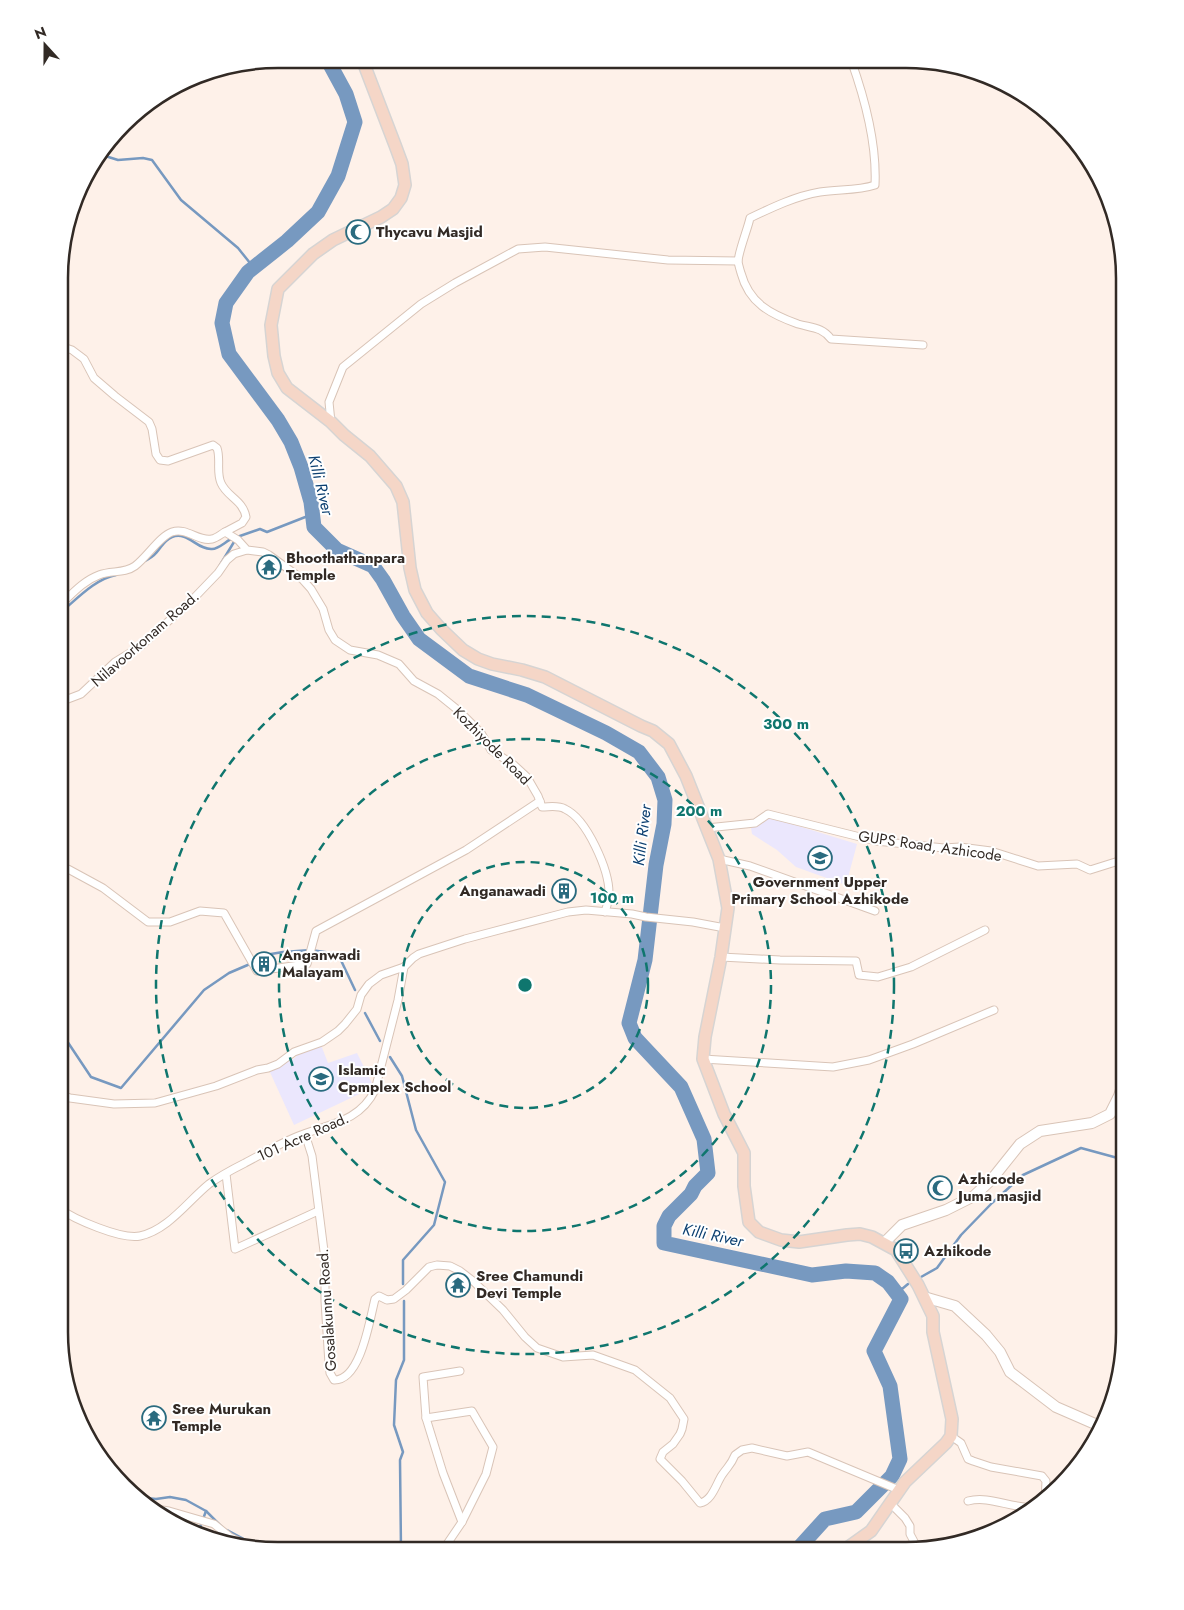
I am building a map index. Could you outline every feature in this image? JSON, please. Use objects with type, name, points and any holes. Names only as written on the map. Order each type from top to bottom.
[{"type":"main road","points":[[365,68],[402,164],[404,185],[401,198],[393,209],[382,217],[333,240],[313,254],[278,289],[271,326],[278,373],[287,388],[331,422],[370,456],[396,486],[403,502],[410,568],[415,590],[427,614],[463,650],[478,659],[492,664],[545,677],[654,731],[669,744],[686,776],[719,859],[728,908],[722,957],[714,986],[703,1059],[724,1114],[744,1153],[744,1186],[748,1222],[759,1232],[768,1236],[799,1242],[860,1234],[884,1243],[896,1250],[933,1316],[934,1332],[952,1419],[951,1436],[946,1443],[895,1489],[890,1503],[871,1531],[859,1542]]},
{"type":"street","points":[[854,68],[871,134],[876,170],[875,185],[862,189],[820,192],[783,202],[750,218],[738,261],[745,287],[751,297],[771,312],[791,321],[817,328],[825,332],[831,339],[923,345]]},
{"type":"street","points":[[331,422],[329,402],[343,367],[421,304],[518,249],[545,247],[668,260],[738,261]]},
{"type":"street","points":[[68,349],[84,359],[94,378],[114,396],[149,422],[153,433],[156,454],[160,460],[168,461],[213,445],[217,448],[220,482],[225,490],[242,506],[246,517],[242,524],[214,539],[207,539],[182,531],[172,532],[160,539],[155,547],[133,567],[120,572],[100,574],[88,580],[68,599]]},
{"type":"street","points":[[226,532],[236,538],[247,550]]},
{"type":"street","name":"Nilavoorkonam Road.","points":[[68,699],[81,694],[115,662],[141,646],[194,598],[234,554],[247,550]]},
{"type":"street","name":"Kozhiyode Road","points":[[247,550],[263,552],[269,555],[302,578],[323,609],[329,630],[335,640],[350,650],[378,655],[399,664],[414,681],[438,694],[459,711],[481,733],[491,750],[514,765],[525,775],[543,808],[559,807],[569,811],[581,823],[601,856],[608,880],[609,894],[605,912]]},
{"type":"street","points":[[68,869],[103,888],[148,922],[170,922],[200,911],[224,913],[257,971],[307,964],[316,931],[466,850],[540,800]]},
{"type":"street","name":"GUPS Road, Azhicode","points":[[707,828],[755,822],[768,814],[876,842],[944,848],[960,847],[991,851],[1038,866],[1077,864],[1090,870],[1116,862]]},
{"type":"street","points":[[719,859],[750,866],[876,912]]},
{"type":"street","points":[[68,1097],[114,1104],[155,1102],[216,1086],[257,1070],[268,1068],[278,1064],[299,1050],[322,1042],[338,1031],[357,1009],[361,995],[369,984],[381,975],[404,967],[419,954],[532,920],[586,910],[632,914],[725,928]]},
{"type":"street","points":[[722,957],[856,961],[859,975],[878,977],[911,967],[985,930]]},
{"type":"street","name":"101 Acre Road.","points":[[68,1214],[95,1227],[127,1236],[138,1237],[161,1227],[209,1184],[226,1174],[297,1136],[352,1116],[369,1102],[375,1090],[398,1000],[404,967]]},
{"type":"street","points":[[703,1059],[833,1067],[869,1060],[994,1010]]},
{"type":"street","points":[[884,1243],[902,1225],[946,1210],[974,1196],[992,1179],[1020,1144],[1040,1131],[1092,1123],[1110,1114],[1116,1102]]},
{"type":"street","name":"Gosalakunnu Road.","points":[[305,1134],[312,1156],[325,1260],[325,1301],[330,1373],[335,1381],[348,1373],[362,1354],[375,1299],[379,1296],[391,1300],[396,1298],[429,1267],[444,1265],[460,1271],[473,1281],[503,1310],[525,1337],[537,1348],[563,1357],[593,1356],[635,1370],[670,1398],[683,1416],[684,1422],[680,1434],[673,1444],[663,1452],[660,1459],[700,1503],[704,1503],[710,1496],[722,1474],[733,1462],[735,1454],[749,1449],[787,1456],[808,1452],[895,1489]]},
{"type":"street","points":[[226,1174],[235,1249],[318,1212]]},
{"type":"street","points":[[924,1297],[955,1306],[986,1335],[1000,1352],[1010,1372],[1056,1407],[1095,1424]]},
{"type":"street","points":[[460,1371],[423,1378],[426,1418],[443,1473],[462,1522]]},
{"type":"street","points":[[426,1418],[472,1411],[493,1447],[486,1474],[462,1522],[448,1542]]},
{"type":"street","points":[[951,1436],[961,1444],[968,1459],[991,1467],[1042,1476],[1046,1481],[1046,1489]]},
{"type":"street","points":[[968,1500],[985,1498],[1023,1507]]},
{"type":"street","points":[[890,1503],[910,1526],[910,1534],[914,1542]]},
{"type":"street","points":[[167,1511],[217,1525],[229,1536]]},
{"type":"shaded area","name":"Government Upper Primary School Azhikode","points":[[769,817],[857,844],[846,885],[796,867],[777,850],[752,834],[751,828]]},
{"type":"shaded area","name":"Islamic Cpmplex School","points":[[321,1045],[328,1063],[357,1053],[374,1087],[294,1125],[269,1070],[295,1058],[299,1051]]},
{"type":"waterway","name":"Killi River","points":[[332,68],[346,94],[355,122],[338,176],[318,212],[287,241],[248,272],[226,303],[222,323],[229,354],[278,420],[291,442],[301,467],[311,502],[314,527],[337,550],[373,566],[419,639],[469,676],[527,695],[606,733],[639,752],[658,777],[665,800],[664,824],[656,865],[645,960],[629,1023],[635,1038],[681,1087],[704,1139],[708,1173],[695,1186],[691,1194],[669,1216],[664,1226],[664,1243],[812,1275],[846,1271],[875,1273],[888,1282],[901,1299],[874,1351],[890,1386],[900,1459],[892,1476],[856,1512],[825,1519],[804,1542]]},
{"type":"waterway","points":[[106,156],[118,160],[143,158],[152,160],[181,200],[238,248],[254,268]]},
{"type":"waterway","points":[[220,565],[237,537],[260,529],[267,532],[313,514]]},
{"type":"waterway","points":[[143,562],[153,556],[172,537],[183,536],[207,549],[217,548],[233,538]]},
{"type":"waterway","points":[[68,606],[94,585],[116,575]]},
{"type":"waterway","points":[[68,1042],[91,1077],[121,1088],[204,990],[229,973],[250,964],[259,956],[311,950],[338,954],[355,990]]},
{"type":"waterway","points":[[365,1013],[380,1041]]},
{"type":"waterway","points":[[390,1057],[402,1076],[416,1130],[445,1182],[434,1225],[403,1260],[403,1284]]},
{"type":"waterway","points":[[921,1277],[937,1268],[961,1235],[1023,1175],[1081,1148],[1116,1158]]},
{"type":"waterway","points":[[891,1285],[902,1289],[908,1284]]},
{"type":"waterway","points":[[401,1542],[400,1460],[403,1452],[394,1425],[396,1380],[404,1360],[404,1301]]},
{"type":"waterway","points":[[149,1498],[170,1497],[186,1500],[206,1511],[222,1527]]},
{"type":"waterway","points":[[200,1528],[206,1511]]},
{"type":"waterway","points":[[227,1530],[245,1540]]},
{"type":"place","name":"Thycavu Masjid","points":[[358,232]]},
{"type":"place","name":"Bhoothathanpara Temple","points":[[269,567]]},
{"type":"place","name":"Government Upper Primary School Azhikode","points":[[820,858]]},
{"type":"place","name":"Anganawadi","points":[[564,891]]},
{"type":"place","name":"Anganwadi Malayam","points":[[264,964]]},
{"type":"place","name":"Islamic Cpmplex School","points":[[321,1079]]},
{"type":"place","name":"Azhicode Juma masjid","points":[[940,1188]]},
{"type":"place","name":"Azhikode","points":[[906,1251]]},
{"type":"place","name":"Sree Chamundi Devi Temple","points":[[458,1285]]},
{"type":"place","name":"Sree Murukan Temple","points":[[154,1418]]}]
